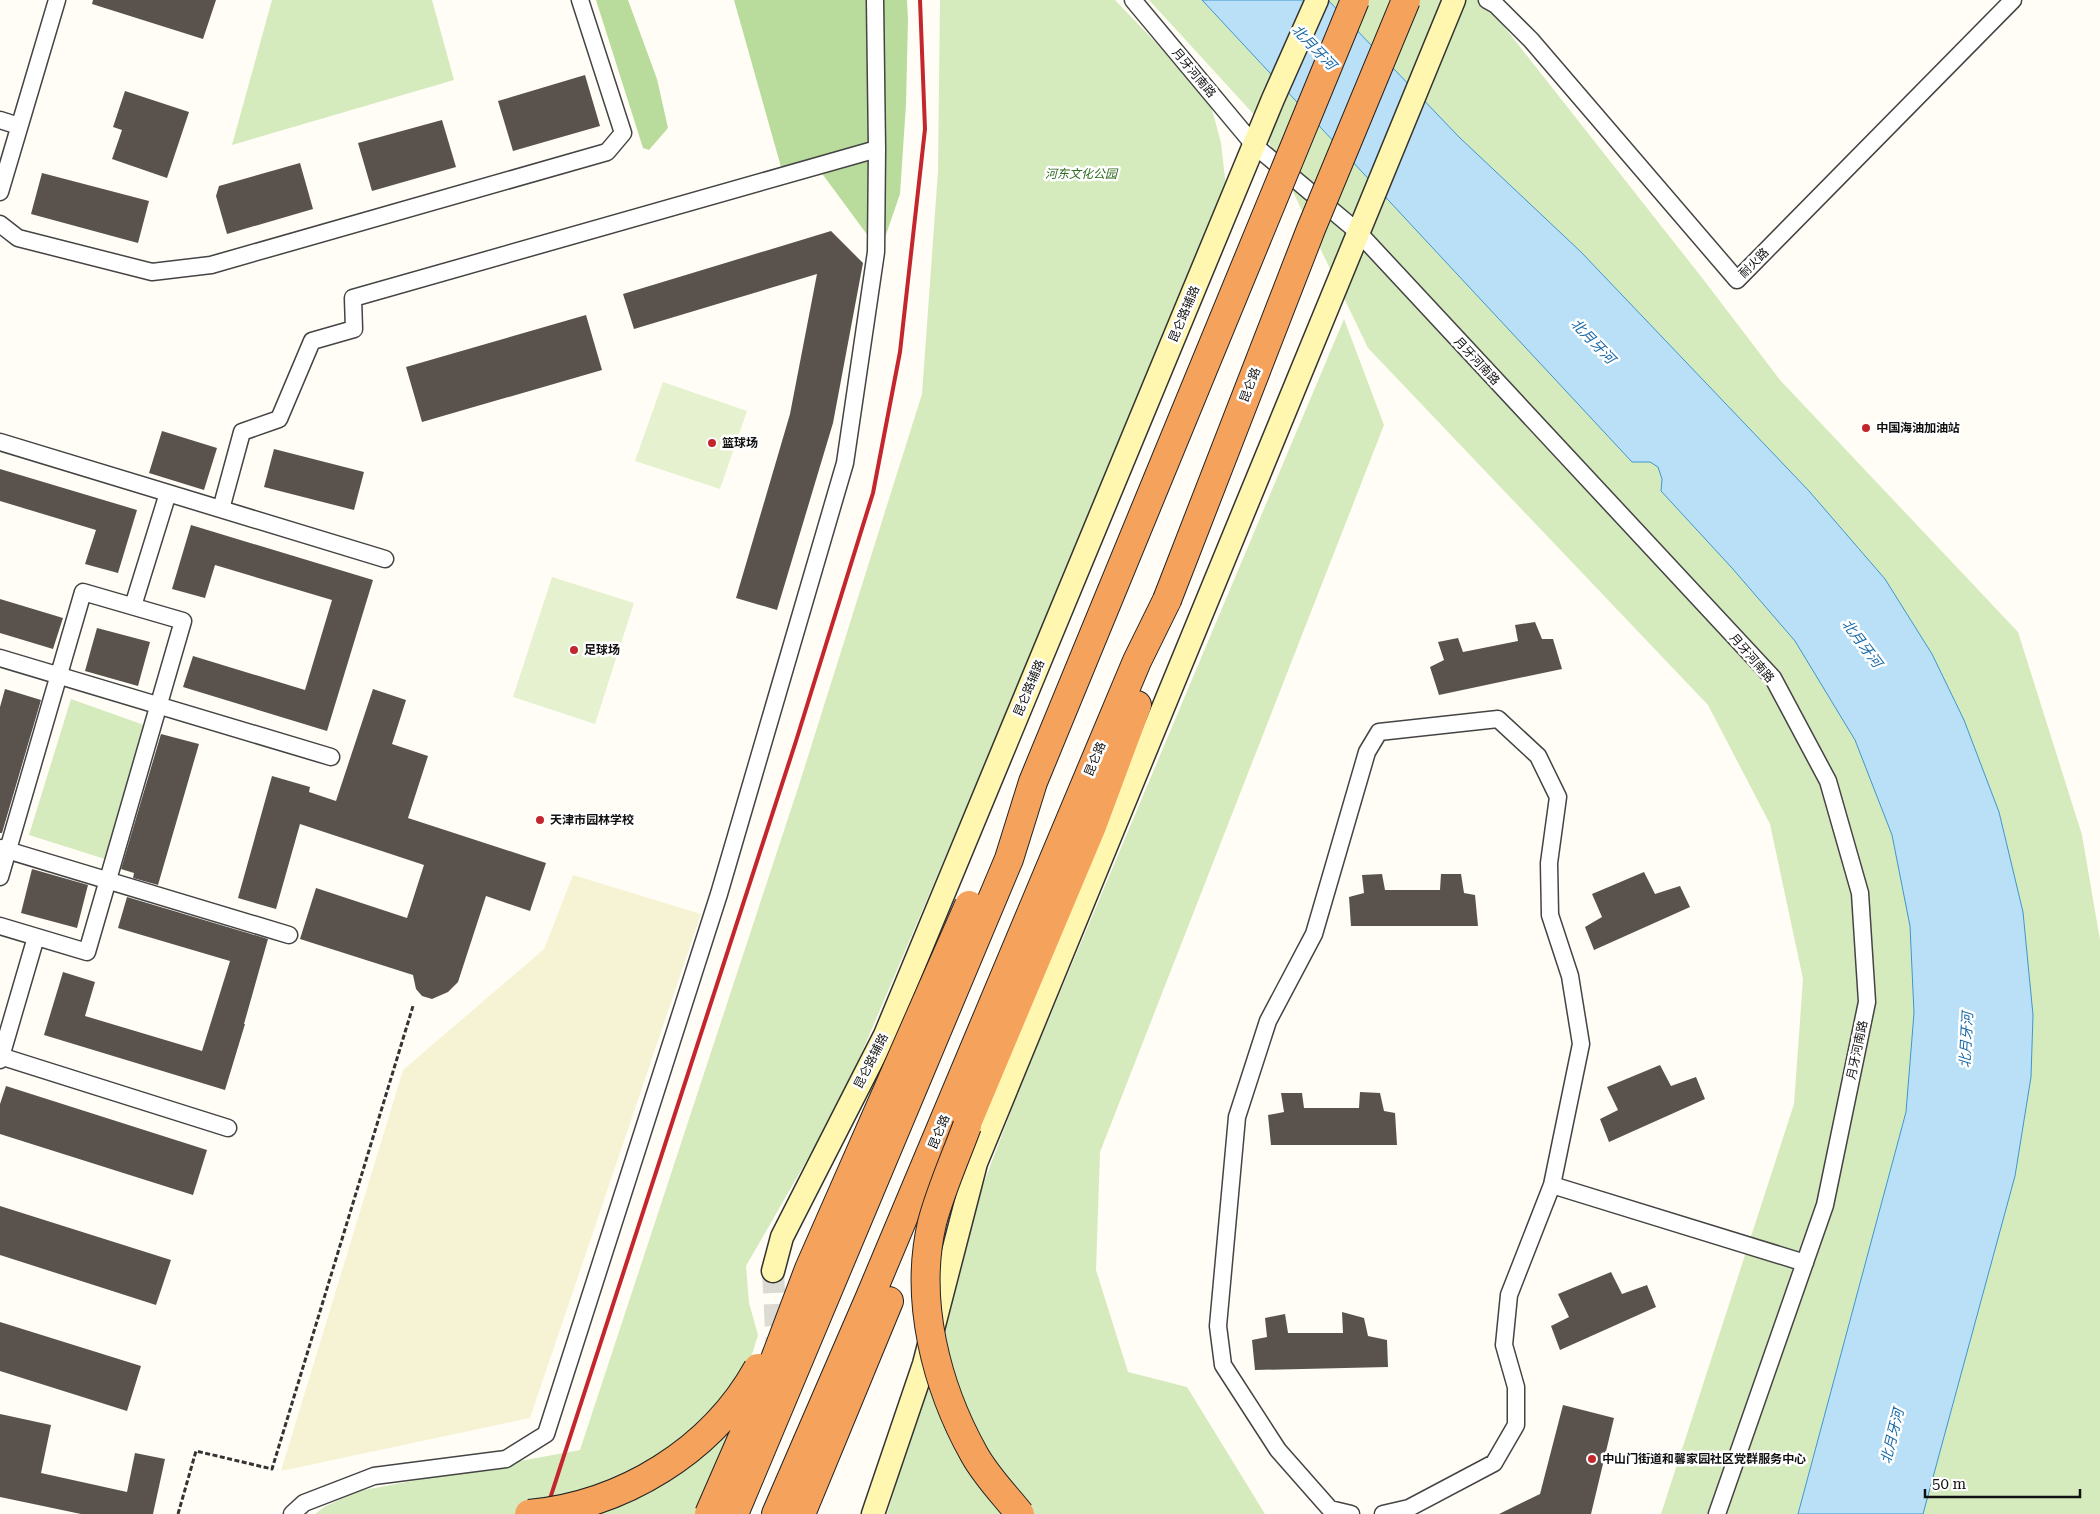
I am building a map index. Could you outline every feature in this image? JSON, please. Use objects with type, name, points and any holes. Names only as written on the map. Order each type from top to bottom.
[{"type":"highway","points":[[734,1514],[1008,859],[1033,782],[1355,0]]},
{"type":"highway","name":"昆仑路","points":[[776,1514],[870,1297],[1133,670],[1166,600],[1311,229],[1406,0]]},
{"type":"highway","points":[[1020,1514],[987,1474],[974,1454],[959,1424],[938,1368],[928,1316],[927,1257],[932,1222],[967,1126],[1092,826],[1152,665],[1166,600]]},
{"type":"highway","points":[[708,1514],[764,1388],[809,1268],[986,867],[1033,782]]},
{"type":"highway","points":[[801,1514],[920,1225],[967,1126]]},
{"type":"highway","points":[[529,1514],[597,1501],[630,1487],[659,1470],[712,1430],[749,1384],[809,1268]]},
{"type":"main road","name":"昆仑路辅路","points":[[773,1271],[782,1237],[885,1035],[1273,99],[1317,0]]},
{"type":"main road","points":[[873,1514],[924,1364],[976,1163],[1419,81],[1454,0]]},
{"type":"street","points":[[0,192],[57,0]]},
{"type":"street","points":[[0,224],[18,238],[152,272],[211,266],[607,152],[623,134],[580,0]]},
{"type":"street","points":[[292,1514],[304,1503],[374,1476],[506,1459],[546,1434],[719,894],[845,463],[876,252],[875,0]]},
{"type":"street","name":"月牙河南路","points":[[1133,0],[1254,145],[1358,232],[1772,678],[1828,782],[1860,893],[1867,1002],[1825,1205],[1717,1514]]},
{"type":"street","name":"耐火路","points":[[1487,0],[1496,6],[1531,40],[1737,280],[2013,0]]},
{"type":"street","points":[[0,120],[19,126]]},
{"type":"street","points":[[221,509],[242,432],[280,419],[312,341],[354,329],[353,298],[877,149]]},
{"type":"street","points":[[0,442],[385,559]]},
{"type":"street","points":[[133,606],[168,493]]},
{"type":"street","points":[[0,877],[4,849],[59,676],[83,592],[183,621],[87,952],[0,926]]},
{"type":"street","points":[[0,658],[331,757]]},
{"type":"street","points":[[1351,1514],[1330,1509],[1278,1450],[1223,1366],[1218,1326],[1237,1117],[1268,1021],[1314,934],[1367,752],[1379,732],[1498,719],[1538,756],[1558,797],[1549,864],[1550,915],[1570,976],[1581,1044],[1552,1185],[1509,1295],[1504,1345],[1516,1387],[1516,1424],[1494,1463],[1409,1508],[1382,1514]]},
{"type":"street","points":[[4,849],[289,935]]},
{"type":"street","points":[[36,937],[0,1058],[228,1128]]},
{"type":"street","points":[[1552,1185],[1805,1263]]},
{"type":"path","points":[[178,1514],[196,1451],[272,1469],[413,1006]]},
{"type":"shaded area","points":[[573,875],[701,914],[530,1418],[281,1471],[403,1070],[544,949]]},
{"type":"green space","points":[[272,0],[432,0],[454,80],[232,145]]},
{"type":"green space","points":[[596,0],[628,0],[657,79],[668,128],[649,150],[643,148]]},
{"type":"green space","points":[[734,0],[907,0],[906,104],[900,194],[880,252],[812,160],[781,167]]},
{"type":"green space","name":"河东文化公园","points":[[940,0],[1115,0],[1209,98],[1221,143],[1227,195],[842,1099],[746,1266],[749,1303],[758,1335],[724,1446],[695,1514],[315,1514],[324,1507],[358,1491],[580,1450],[799,785],[922,394],[938,171]]},
{"type":"green space","points":[[1149,0],[1483,0],[1703,279],[1780,380],[2018,632],[2082,835],[2100,940],[2100,1514],[1661,1514],[1794,1104],[1803,979],[1770,824],[1708,705],[1368,348],[1258,119]]},
{"type":"green space","points":[[1344,319],[1384,425],[1100,1152],[1096,1270],[1128,1372],[1187,1387],[1265,1514],[887,1514],[920,1407],[978,1198],[1021,1085]]},
{"type":"green space","points":[[663,382],[747,411],[720,489],[635,461]]},
{"type":"green space","name":"足球场","points":[[552,577],[634,603],[595,724],[513,697]]},
{"type":"green space","points":[[71,699],[144,725],[105,859],[29,835]]},
{"type":"water","name":"北月牙河","points":[[1202,0],[1328,0],[1459,137],[1581,252],[1809,491],[1885,579],[1932,654],[1964,720],[1999,812],[2023,912],[2033,1015],[2031,1077],[2015,1176],[1923,1514],[1798,1514],[1906,1112],[1914,1013],[1910,926],[1892,835],[1855,740],[1795,641],[1732,568],[1661,491],[1662,479],[1658,467],[1650,462],[1632,462]]},
{"type":"building","points":[[93,0],[216,0],[203,39],[92,4]]},
{"type":"building","points":[[585,75],[600,126],[513,151],[498,101]]},
{"type":"building","points":[[125,91],[189,112],[167,178],[112,159],[122,130],[113,127]]},
{"type":"building","points":[[442,120],[456,167],[372,191],[358,143]]},
{"type":"building","points":[[300,163],[313,209],[227,234],[216,196],[219,186]]},
{"type":"building","points":[[42,173],[149,201],[138,243],[31,214]]},
{"type":"building","points":[[831,231],[863,263],[833,423],[777,610],[736,598],[790,414],[817,274],[634,329],[623,294]]},
{"type":"building","points":[[586,315],[602,370],[422,422],[406,367]]},
{"type":"building","points":[[162,431],[217,448],[204,490],[149,473]]},
{"type":"building","points":[[274,449],[364,472],[354,510],[264,487]]},
{"type":"building","points":[[0,469],[137,510],[118,573],[85,564],[96,530],[0,501]]},
{"type":"building","points":[[191,525],[373,580],[327,731],[183,687],[193,656],[305,690],[332,600],[215,565],[205,598],[172,589]]},
{"type":"building","points":[[0,599],[63,618],[53,649],[0,633]]},
{"type":"building","points":[[1535,622],[1542,639],[1553,639],[1562,669],[1439,695],[1430,667],[1444,660],[1438,642],[1458,638],[1463,652],[1518,641],[1515,625]]},
{"type":"building","points":[[97,628],[150,642],[138,686],[85,671]]},
{"type":"building","points":[[5,689],[41,700],[2,833],[0,833],[0,707]]},
{"type":"building","points":[[373,689],[406,700],[392,744],[428,756],[408,818],[546,863],[530,911],[486,896],[458,982],[448,992],[432,999],[422,996],[416,989],[413,975],[300,939],[316,888],[407,918],[424,865],[300,824],[276,909],[238,898],[272,776],[310,787],[309,792],[336,801]]},
{"type":"building","points":[[161,734],[199,744],[158,885],[133,878],[134,873],[121,869]]},
{"type":"building","points":[[32,869],[88,885],[77,928],[21,913]]},
{"type":"building","points":[[1644,872],[1655,894],[1680,886],[1690,907],[1594,950],[1585,927],[1602,917],[1592,894]]},
{"type":"building","points":[[1382,874],[1385,890],[1440,890],[1441,874],[1461,874],[1464,893],[1475,895],[1478,926],[1351,926],[1349,897],[1364,893],[1362,875]]},
{"type":"building","points":[[127,897],[268,939],[225,1090],[44,1035],[63,972],[95,982],[85,1016],[202,1051],[230,961],[118,928]]},
{"type":"building","points":[[1660,1065],[1671,1086],[1696,1077],[1705,1099],[1609,1142],[1600,1119],[1618,1110],[1607,1087]]},
{"type":"building","points":[[6,1086],[207,1150],[193,1195],[0,1134],[0,1104]]},
{"type":"building","points":[[1360,1092],[1380,1093],[1384,1111],[1395,1113],[1397,1145],[1271,1145],[1268,1115],[1284,1112],[1281,1093],[1302,1093],[1304,1108],[1359,1108]]},
{"type":"building","points":[[0,1206],[171,1260],[156,1305],[0,1255]]},
{"type":"building","points":[[1611,1272],[1622,1294],[1647,1285],[1656,1307],[1560,1350],[1551,1326],[1569,1317],[1558,1294]]},
{"type":"building","points":[[1342,1312],[1364,1318],[1368,1336],[1387,1340],[1388,1367],[1255,1370],[1252,1340],[1267,1337],[1265,1318],[1285,1314],[1288,1333],[1343,1333]]},
{"type":"building","points":[[0,1322],[141,1366],[127,1411],[0,1371]]},
{"type":"building","points":[[1563,1405],[1614,1418],[1591,1514],[1499,1514],[1540,1494]]},
{"type":"building","points":[[0,1414],[51,1425],[41,1473],[127,1492],[135,1453],[165,1459],[153,1514],[81,1514],[0,1497]]},
{"type":"tunnel","points":[[773,1271],[777,1350]]},
{"type":"railway","points":[[545,1514],[796,741],[873,493],[900,352],[925,129],[920,0]]},
{"type":"place","name":"中国海油加油站","points":[[1866,428]]},
{"type":"place","name":"篮球场","points":[[712,443]]},
{"type":"place","name":"足球场","points":[[574,650]]},
{"type":"place","name":"天津市园林学校","points":[[540,820]]},
{"type":"place","name":"中山门街道和馨家园社区党群服务中心","points":[[1592,1459]]}]
